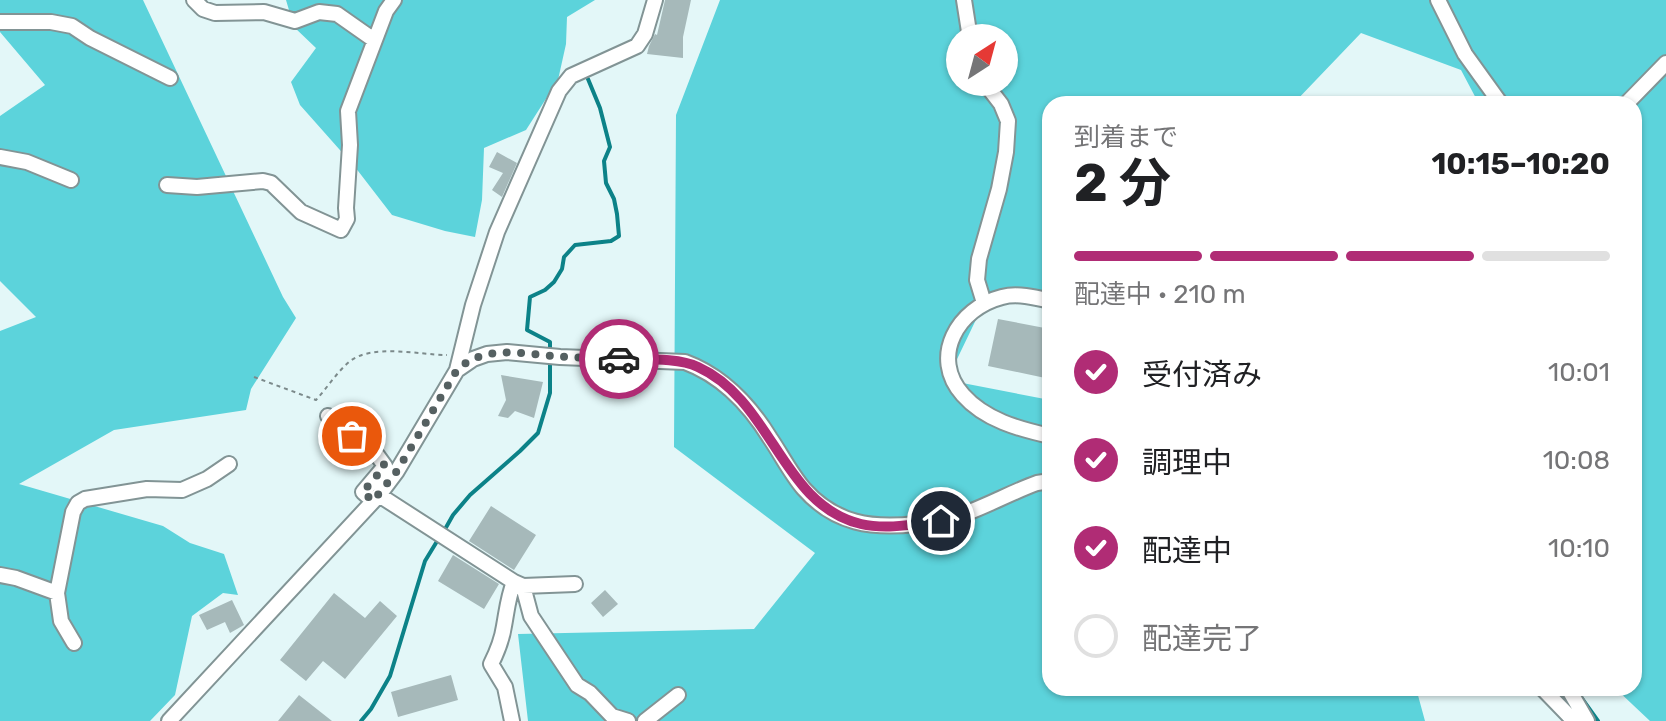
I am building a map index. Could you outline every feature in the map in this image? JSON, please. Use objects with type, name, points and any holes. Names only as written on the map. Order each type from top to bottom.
[{"type":"street","points":[[194,0],[203,9],[215,13],[264,12],[295,21],[319,12],[337,14],[374,40]]},
{"type":"street","points":[[167,185],[197,187],[263,181],[271,183],[301,212],[341,230],[347,219],[348,111],[386,11],[394,0]]},
{"type":"street","points":[[169,721],[376,498],[397,471],[459,362],[473,305],[497,232],[559,91],[571,76],[637,46],[645,34],[655,0]]},
{"type":"street","points":[[964,0],[968,24]]},
{"type":"street","points":[[1438,0],[1465,54],[1495,96]]},
{"type":"street","points":[[0,22],[51,22],[72,26],[170,78]]},
{"type":"street","points":[[1634,96],[1666,63]]},
{"type":"street","points":[[984,303],[977,280],[979,259],[999,189],[1008,121],[995,96]]},
{"type":"street","points":[[0,157],[27,162],[71,180]]},
{"type":"street","points":[[1042,300],[1012,295],[984,303],[959,325],[946,361],[953,382],[963,396],[981,411],[1007,425],[1042,434]]},
{"type":"street","points":[[459,362],[507,352],[685,362],[699,367],[745,402],[803,488],[843,519],[864,525],[893,527],[941,521],[1042,482]]},
{"type":"street","points":[[328,416],[377,455],[385,466],[363,492],[518,584],[575,584]]},
{"type":"street","points":[[74,643],[61,621],[57,593],[73,512],[78,503],[85,499],[147,489],[182,490],[207,479],[229,464]]},
{"type":"street","points":[[0,575],[57,593]]},
{"type":"street","points":[[512,721],[505,687],[491,664],[500,644],[507,598],[518,584]]},
{"type":"street","points":[[518,584],[531,616],[577,685],[590,693],[612,716],[628,721]]},
{"type":"street","points":[[645,721],[678,695]]},
{"type":"street","points":[[1550,696],[1574,721]]},
{"type":"street","points":[[1573,696],[1587,721]]},
{"type":"path","points":[[254,377],[316,400],[350,361],[364,354],[380,351],[429,355],[459,362]]},
{"type":"shaded area","points":[[0,0],[143,0],[283,297],[296,318],[251,389],[246,410],[114,430],[19,484],[163,526],[190,543],[224,554],[238,595],[223,593],[192,616],[175,695],[150,721],[0,721],[0,331],[36,317],[0,281],[0,116],[45,85],[0,32]]},
{"type":"shaded area","points":[[286,0],[595,0],[567,17],[566,44],[558,80],[526,130],[484,148],[482,200],[475,237],[392,215],[355,167],[300,105],[291,82],[316,48],[294,27]]},
{"type":"shaded area","points":[[720,0],[1666,0],[1666,721],[1650,721],[1623,696],[1642,696],[1642,96],[1475,96],[1461,70],[1361,33],[1301,96],[1042,96],[1042,299],[984,303],[947,380],[1042,398],[1042,696],[1418,696],[1425,721],[528,721],[518,634],[754,629],[815,553],[674,447],[676,115]]},
{"type":"building","points":[[665,0],[691,0],[683,37],[683,58],[647,54],[657,35]]},
{"type":"building","points":[[497,152],[517,163],[502,197],[492,190],[503,173],[489,167]]},
{"type":"building","points":[[998,319],[1042,327],[1042,377],[988,366]]},
{"type":"building","points":[[501,375],[543,382],[534,418],[515,411],[508,418],[498,416],[506,400]]},
{"type":"building","points":[[491,506],[536,535],[514,570],[469,541]]},
{"type":"building","points":[[453,555],[499,584],[484,609],[438,581]]},
{"type":"building","points":[[605,590],[618,604],[603,617],[591,603]]},
{"type":"building","points":[[334,593],[365,618],[380,601],[397,616],[345,679],[323,661],[306,681],[280,660]]},
{"type":"building","points":[[232,600],[244,625],[230,633],[225,622],[207,630],[199,615]]},
{"type":"building","points":[[451,675],[458,700],[398,717],[391,692]]},
{"type":"building","points":[[299,695],[332,721],[278,721]]},
{"type":"waterway","points":[[550,351],[550,342],[527,330],[530,297],[554,282],[562,269],[564,257],[575,245],[611,241],[619,236],[614,199],[606,183],[604,161],[610,147],[600,108],[588,79]]},
{"type":"waterway","points":[[444,531],[470,495],[538,433],[550,393],[550,360]]},
{"type":"waterway","points":[[361,721],[390,676],[425,561],[439,538]]},
{"type":"waterway","points":[[1580,696],[1598,721]]},
{"type":"way so far","points":[[352,436],[377,455],[385,466],[363,492],[373,501],[397,471],[463,364],[487,354],[507,352],[619,359]]},
{"type":"route","points":[[619,359],[685,362],[713,375],[745,402],[803,488],[843,519],[864,525],[893,527],[941,521]]}]
